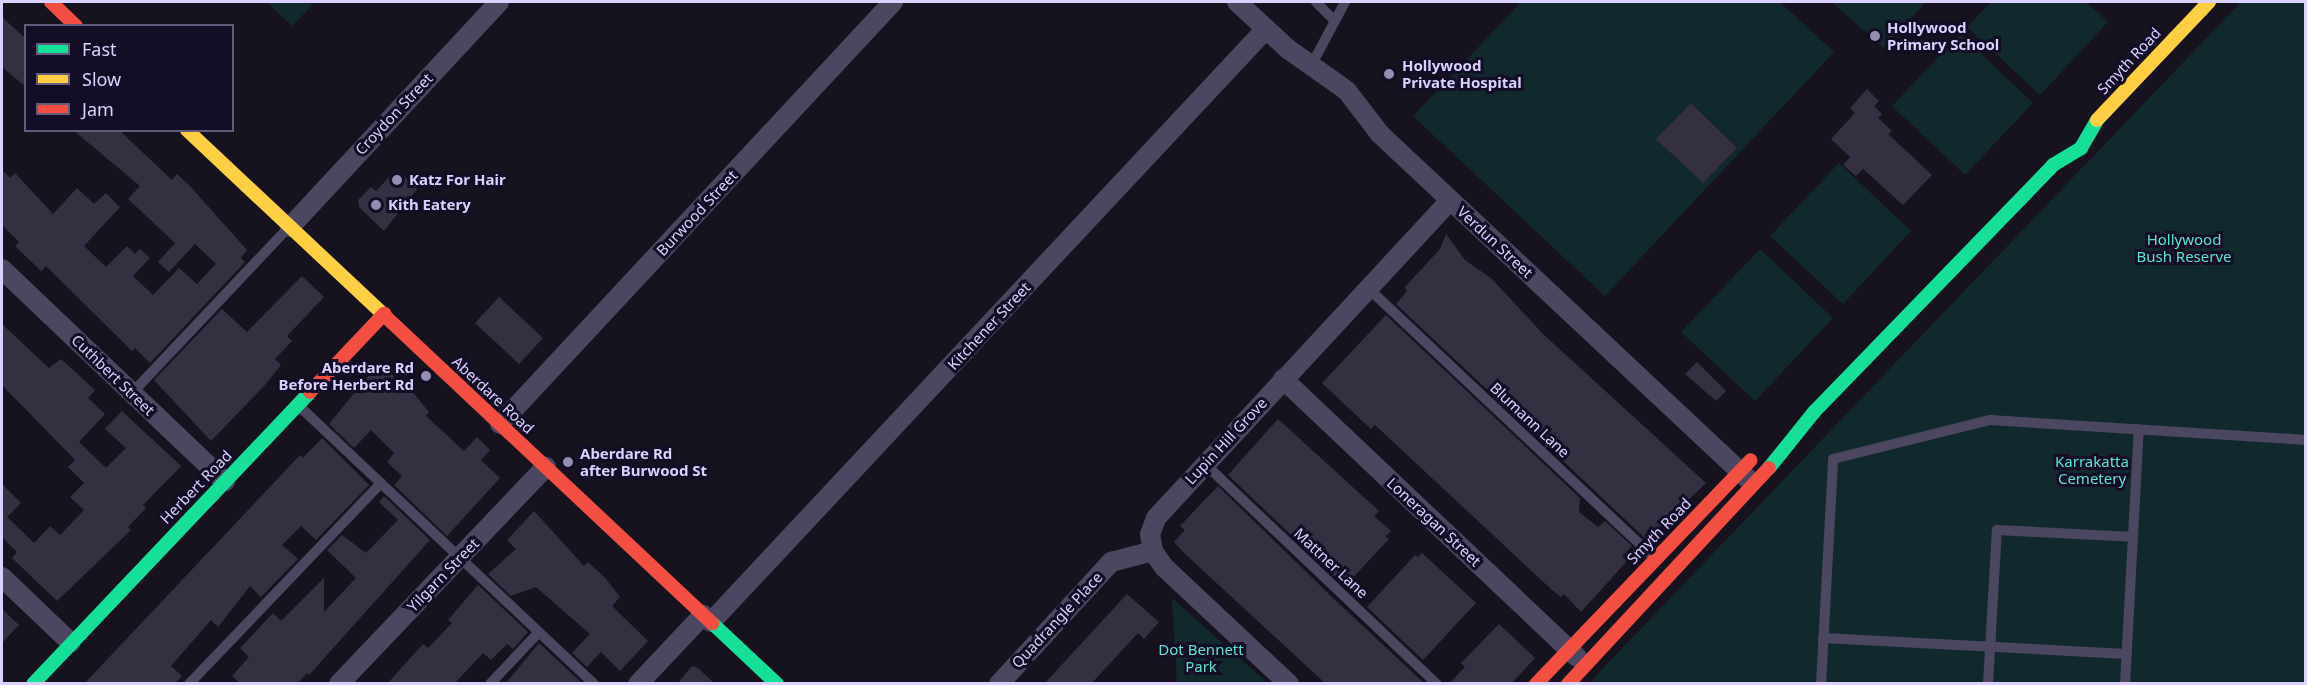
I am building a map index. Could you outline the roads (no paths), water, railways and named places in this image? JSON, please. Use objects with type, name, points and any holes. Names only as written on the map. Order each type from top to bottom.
[{"type":"main road","points":[[51,2],[74,24]]},
{"type":"main road","name":"Smyth Road","points":[[1536,684],[1656,559],[1747,478],[1814,412],[2053,165],[2081,148],[2098,118],[2209,2]]},
{"type":"main road","name":"Smyth Road","points":[[2073,129],[2098,118]]},
{"type":"main road","name":"Aberdare Road","points":[[189,132],[777,684]]},
{"type":"main road","name":"Smyth Road","points":[[2053,165],[2060,143]]},
{"type":"main road","name":"Herbert Road","points":[[33,684],[384,314]]},
{"type":"main road","name":"Smyth Road","points":[[1774,436],[1814,412]]},
{"type":"main road","name":"Smyth Road","points":[[1568,684],[1671,573],[1747,478],[1760,450]]},
{"type":"street","name":"Croydon Street","points":[[290,227],[498,2]]},
{"type":"street","name":"Burwood Street","points":[[500,424],[893,2]]},
{"type":"street","name":"Verdun Street","points":[[1237,2],[1311,66],[1347,92],[1380,134],[1747,478]]},
{"type":"street","name":"Kitchener Street","points":[[638,684],[707,619],[1266,29]]},
{"type":"street","name":"Lupin Hill Grove","points":[[1153,550],[1150,534],[1156,518],[1450,200]]},
{"type":"street","name":"Cuthbert Street","points":[[2,269],[225,481]]},
{"type":"street","name":"Loneragan Street","points":[[1283,379],[1585,665]]},
{"type":"street","name":"Yilgarn Street","points":[[339,684],[546,466]]},
{"type":"street","name":"Quadrangle Place","points":[[999,684],[1111,562],[1153,550]]},
{"type":"street","points":[[1153,550],[1164,567],[1289,684]]},
{"type":"street","points":[[2,577],[71,643]]},
{"type":"lane","points":[[1316,2],[1333,20]]},
{"type":"lane","points":[[1311,66],[1333,20],[1345,2]]},
{"type":"lane","points":[[132,393],[290,227]]},
{"type":"lane","name":"Blumann Lane","points":[[1368,288],[1671,573]]},
{"type":"lane","points":[[298,404],[594,684]]},
{"type":"lane","points":[[1821,684],[1833,459],[1990,420],[2306,440]]},
{"type":"lane","points":[[2125,684],[2139,429]]},
{"type":"lane","name":"Mattner Lane","points":[[1205,464],[1437,684]]},
{"type":"lane","points":[[189,684],[381,483]]},
{"type":"lane","points":[[1988,684],[1997,530],[2133,537]]},
{"type":"lane","points":[[490,684],[539,632]]},
{"type":"lane","points":[[1823,638],[2127,654]]},
{"type":"place","name":"Hollywood Primary School","points":[[1875,36]]},
{"type":"place","name":"Hollywood Private Hospital","points":[[1389,74]]},
{"type":"place","name":"Katz For Hair","points":[[397,180]]},
{"type":"place","name":"Kith Eatery","points":[[376,205]]},
{"type":"place","name":"Aberdare Rd Before Herbert Rd","points":[[426,376]]},
{"type":"place","name":"Aberdare Rd after Burwood St","points":[[568,462]]},
{"type":"park label","name":"Hollywood Bush Reserve","points":[[2184,248]]},
{"type":"park label","name":"Karrakatta Cemetery","points":[[2092,470]]},
{"type":"park label","name":"Dot Bennett Park","points":[[1201,658]]}]
